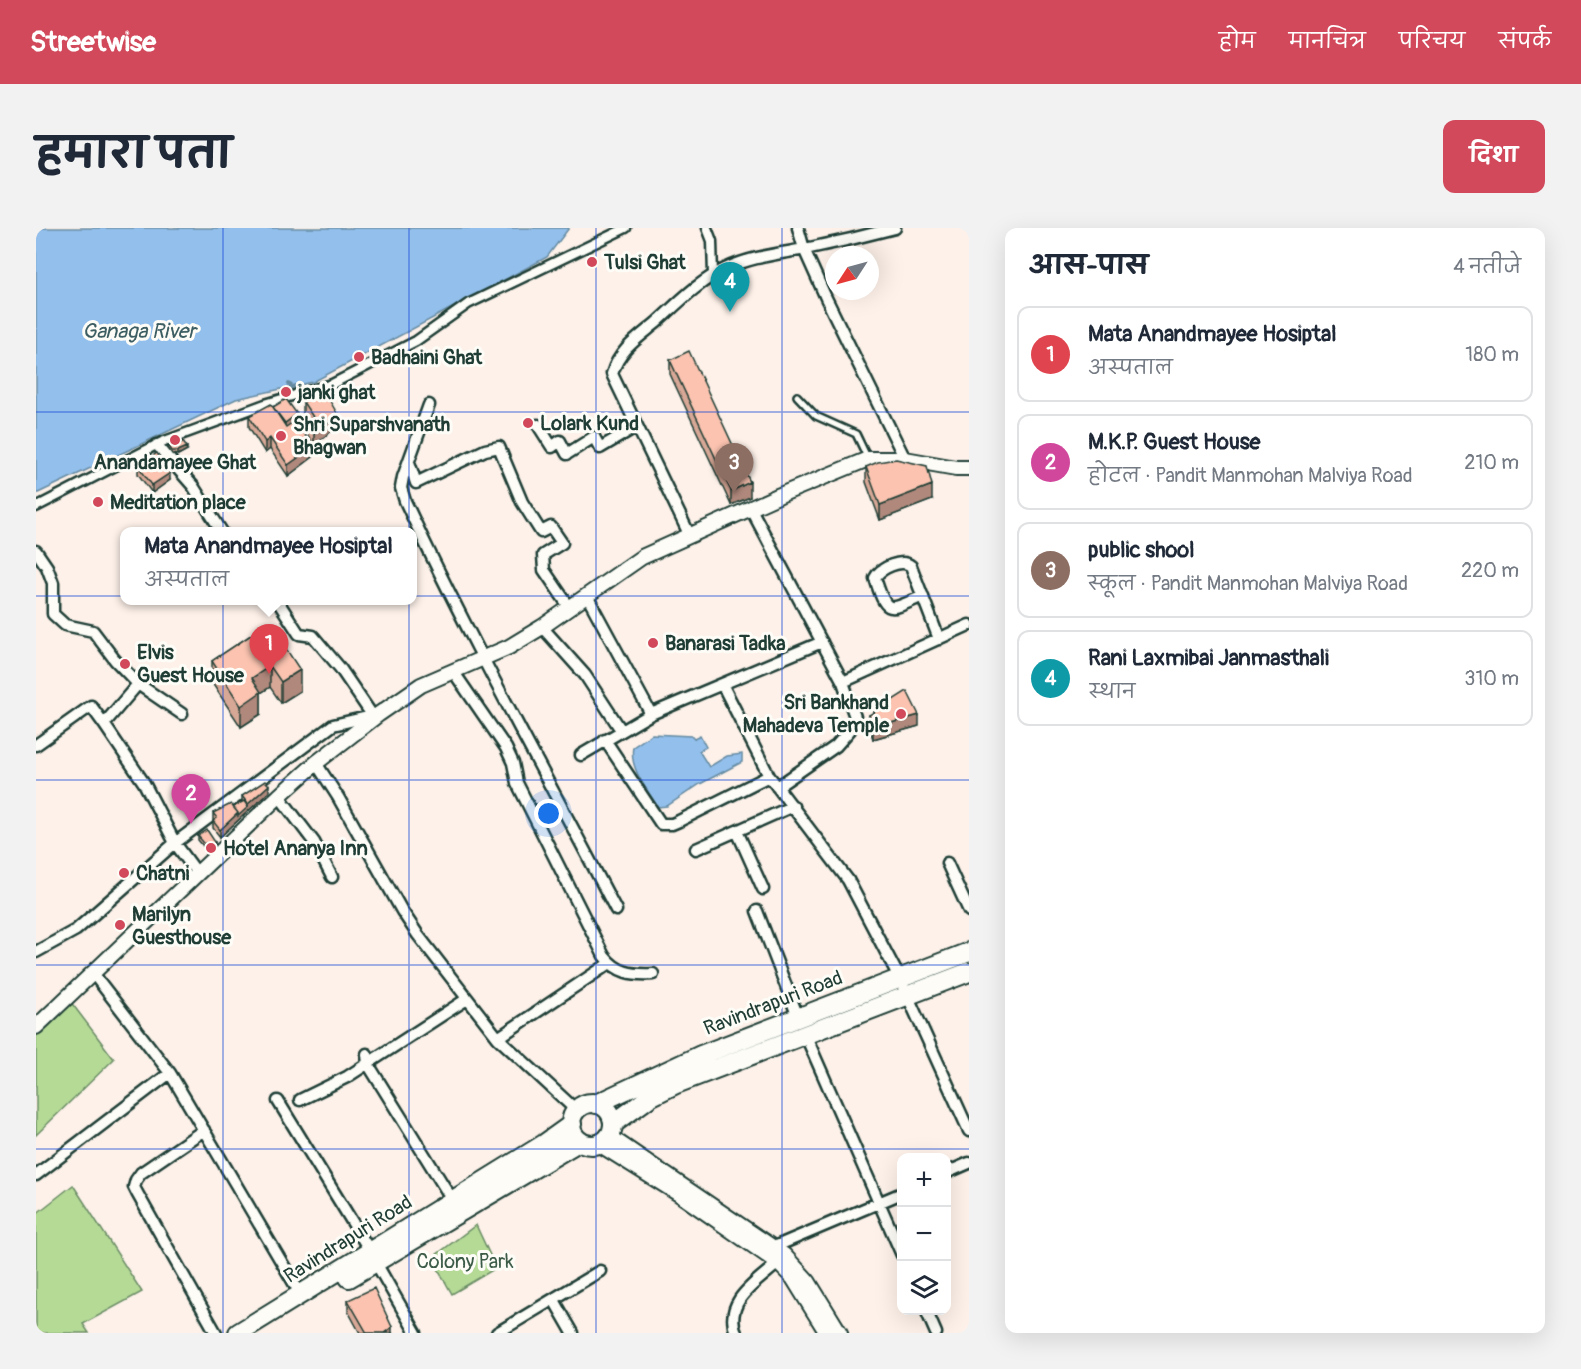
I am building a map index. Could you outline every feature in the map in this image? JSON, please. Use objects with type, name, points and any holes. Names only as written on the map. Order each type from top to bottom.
[{"type":"main road","name":"Ravindrapuri Road","points":[[607,1135],[650,1098],[676,1084],[900,980],[969,952]]},
{"type":"main road","name":"Ravindrapuri Road","points":[[596,1104],[701,1055],[907,997],[969,972]]},
{"type":"main road","points":[[589,1104],[596,1104],[608,1111],[607,1135],[592,1145],[580,1141],[575,1136],[574,1117],[589,1104]]},
{"type":"main road","name":"Ravindrapuri Road","points":[[260,1333],[453,1201],[544,1144],[574,1117]]},
{"type":"main road","name":"Ravindrapuri Road","points":[[238,1333],[301,1295],[580,1141]]},
{"type":"street","points":[[36,507],[157,445],[265,404],[332,384],[416,341],[468,304],[626,228]]},
{"type":"street","points":[[707,228],[712,241],[713,275]]},
{"type":"street","points":[[798,228],[804,249],[831,308],[905,459]]},
{"type":"street","points":[[690,536],[612,374],[615,362],[623,351],[713,275],[726,268],[765,256],[895,228]]},
{"type":"street","points":[[429,405],[401,488],[405,501],[481,658],[553,787],[616,910]]},
{"type":"street","points":[[538,425],[552,447],[561,441],[567,454],[594,437],[600,448],[637,426]]},
{"type":"street","points":[[157,445],[192,486],[219,527]]},
{"type":"street","points":[[409,462],[416,483],[485,450],[499,447],[522,502],[541,532],[551,527],[561,543],[543,555],[544,570],[570,608]]},
{"type":"street","points":[[36,1028],[92,972],[316,763],[376,715],[421,686],[509,647],[542,627],[642,557],[780,495],[868,459],[905,459],[956,468],[969,468]]},
{"type":"street","points":[[751,509],[843,682],[855,717],[850,730],[823,756],[777,787]]},
{"type":"street","points":[[36,550],[54,583],[53,614],[65,625],[93,631],[115,660],[138,684],[182,714]]},
{"type":"street","points":[[923,596],[892,609],[883,602],[875,578],[880,570],[903,562],[908,563],[923,596],[939,639]]},
{"type":"street","points":[[587,596],[651,714]]},
{"type":"street","points":[[280,605],[299,634],[313,636],[376,715]]},
{"type":"street","points":[[843,682],[969,625]]},
{"type":"street","points":[[542,627],[585,675],[621,730]]},
{"type":"street","points":[[580,754],[651,714],[822,642]]},
{"type":"street","points":[[453,671],[510,755],[517,783],[595,940],[610,963],[629,973],[653,974]]},
{"type":"street","points":[[104,724],[138,684]]},
{"type":"street","points":[[722,684],[777,787],[848,880],[900,980],[969,1131]]},
{"type":"street","points":[[36,745],[91,706],[144,783],[175,843],[197,873]]},
{"type":"street","points":[[36,952],[76,930],[175,843],[333,725],[376,715]]},
{"type":"street","points":[[605,740],[661,824],[672,824],[679,821],[770,776]]},
{"type":"street","points":[[316,763],[357,828],[402,911],[498,1038],[574,1117]]},
{"type":"street","points":[[279,796],[314,842],[332,877]]},
{"type":"street","points":[[696,849],[793,806]]},
{"type":"street","points":[[737,831],[763,889]]},
{"type":"street","points":[[947,863],[969,911]]},
{"type":"street","points":[[757,911],[801,1026],[897,1244]]},
{"type":"street","points":[[498,1038],[610,963]]},
{"type":"street","points":[[92,972],[170,1073],[301,1295]]},
{"type":"street","points":[[300,1100],[467,999]]},
{"type":"street","points":[[367,1059],[453,1201]]},
{"type":"street","points":[[36,1175],[170,1073]]},
{"type":"street","points":[[278,1101],[373,1257],[416,1333]]},
{"type":"street","points":[[204,1130],[141,1173],[134,1187],[216,1333]]},
{"type":"street","points":[[607,1135],[774,1248],[808,1281],[840,1333]]},
{"type":"street","points":[[607,1135],[679,1194],[778,1263],[793,1278],[826,1333]]},
{"type":"street","points":[[951,1171],[969,1163]]},
{"type":"street","points":[[774,1248],[897,1195]]},
{"type":"street","points":[[736,1333],[733,1319],[734,1305],[778,1263]]},
{"type":"street","points":[[497,1333],[600,1271]]},
{"type":"street","points":[[554,1300],[573,1333]]},
{"type":"street","points":[[928,1315],[936,1333]]},
{"type":"lane","points":[[797,396],[816,416],[856,434],[868,459]]},
{"type":"green space","points":[[67,997],[114,1059],[36,1135],[36,1026]]},
{"type":"green space","points":[[73,1185],[142,1292],[83,1324],[89,1333],[36,1333],[36,1214]]},
{"type":"green space","name":"Colony Park","points":[[476,1225],[496,1268],[452,1294],[432,1258]]},
{"type":"water","name":"Ganaga River","points":[[36,228],[569,228],[547,257],[313,382],[236,399],[36,494]]},
{"type":"water","points":[[652,734],[691,736],[694,739],[700,736],[706,747],[699,751],[709,767],[727,756],[742,754],[742,762],[700,784],[667,806],[658,807],[636,771],[632,755],[633,747]]},
{"type":"building","points":[[689,351],[750,482],[731,491],[670,360]]},
{"type":"building","points":[[323,389],[338,415],[314,434],[307,423],[313,417],[303,402]]},
{"type":"building","points":[[286,399],[297,414],[285,423],[273,407]]},
{"type":"building","points":[[271,404],[286,427],[295,421],[313,447],[288,465],[270,438],[265,442],[249,416]]},
{"type":"building","points":[[183,441],[187,447],[178,451],[172,451],[168,445],[176,448]]},
{"type":"building","points":[[157,453],[170,473],[152,485],[138,466]]},
{"type":"building","points":[[896,459],[927,466],[932,485],[880,505],[866,467]]},
{"type":"building","points":[[269,623],[300,670],[281,682],[270,666],[252,678],[261,692],[241,706],[212,661]]},
{"type":"building","points":[[907,691],[919,715],[873,728],[869,715]]},
{"type":"building","points":[[265,781],[269,785],[248,804],[242,796]]},
{"type":"building","points":[[244,801],[248,807],[238,816],[233,807]]},
{"type":"building","points":[[231,804],[238,813],[220,830],[213,821],[217,818],[213,813]]},
{"type":"building","points":[[207,830],[215,842],[208,848],[198,836]]},
{"type":"building","points":[[374,1288],[392,1327],[384,1333],[367,1333],[348,1300]]},
{"type":"waterway","points":[[289,384],[292,387],[297,386],[299,394],[306,403]]},
{"type":"place","name":"Tulsi Ghat","points":[[592,262]]},
{"type":"place","name":"Rani Laxmibai Janmasthali","points":[[730,312]]},
{"type":"place","name":"Badhaini Ghat","points":[[359,357]]},
{"type":"place","name":"janki ghat","points":[[286,392]]},
{"type":"place","name":"Lolark Kund","points":[[528,423]]},
{"type":"place","name":"Shri Suparshvanath Bhagwan","points":[[281,436]]},
{"type":"place","name":"Anandamayee Ghat","points":[[175,440]]},
{"type":"place","name":"public shool","points":[[734,493]]},
{"type":"place","name":"Meditation place","points":[[98,502]]},
{"type":"place","name":"Banarasi Tadka","points":[[653,643]]},
{"type":"place","name":"Elvis Guest House","points":[[125,664]]},
{"type":"place","name":"Mata Anandmayee Hosiptal","points":[[269,674]]},
{"type":"place","name":"Sri Bankhand Mahadeva Temple","points":[[901,714]]},
{"type":"place","name":"M.K.P. Guest House","points":[[191,824]]},
{"type":"place","name":"Hotel Ananya Inn","points":[[211,848]]},
{"type":"place","name":"Chatni","points":[[124,873]]},
{"type":"place","name":"Marilyn Guesthouse","points":[[120,925]]}]
